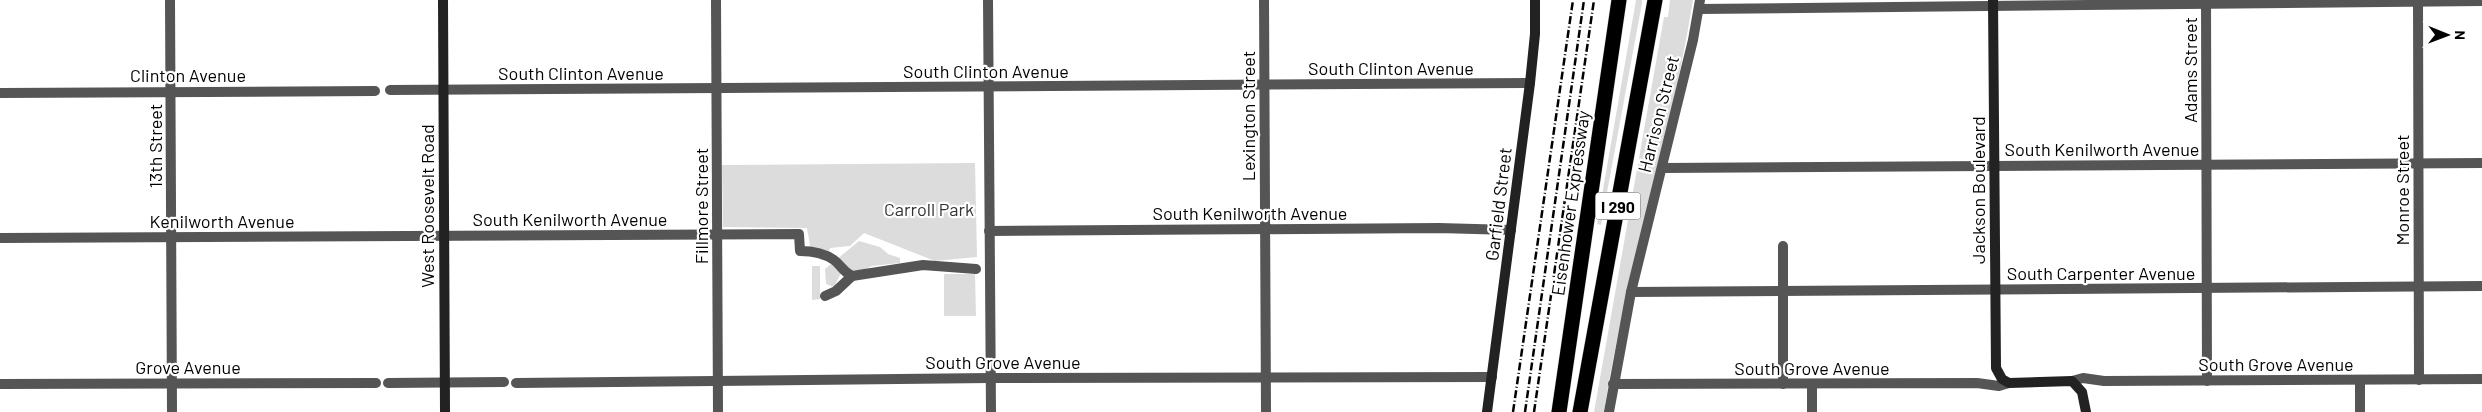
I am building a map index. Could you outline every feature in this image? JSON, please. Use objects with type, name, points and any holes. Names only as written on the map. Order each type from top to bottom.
[{"type":"highway","name":"Eisenhower Expressway","points":[[1559,412],[1619,0]]},
{"type":"highway","name":"I 290","points":[[1580,412],[1655,0]]},
{"type":"street","name":"13th Street","points":[[170,0],[172,412]]},
{"type":"street","name":"West Roosevelt Road","points":[[443,0],[445,412]]},
{"type":"street","name":"Fillmore Street","points":[[716,0],[718,412]]},
{"type":"street","points":[[988,0],[991,412]]},
{"type":"street","name":"Lexington Street","points":[[1264,0],[1266,412]]},
{"type":"street","name":"Garfield Street","points":[[1487,412],[1530,83],[1535,34],[1535,0]]},
{"type":"street","name":"Monroe Street","points":[[2418,1],[2419,380]]},
{"type":"street","name":"Adams Street","points":[[2206,2],[2207,381]]},
{"type":"street","points":[[1700,5],[2482,2]]},
{"type":"street","name":"Jackson Boulevard","points":[[1993,3],[1996,368],[2005,381]]},
{"type":"street","name":"Harrison Street","points":[[1609,412],[1631,292],[1700,5]]},
{"type":"street","name":"South Clinton Avenue","points":[[443,90],[1530,83]]},
{"type":"street","points":[[390,90],[443,90]]},
{"type":"street","name":"Clinton Avenue","points":[[0,93],[375,91]]},
{"type":"street","name":"South Kenilworth Avenue","points":[[1662,168],[2482,163]]},
{"type":"street","name":"South Kenilworth Avenue","points":[[989,231],[1511,230]]},
{"type":"street","name":"South Kenilworth Avenue","points":[[444,236],[799,234],[800,251],[814,251],[836,261],[842,271],[852,276]]},
{"type":"street","name":"Kenilworth Avenue","points":[[0,238],[444,236]]},
{"type":"street","points":[[1783,246],[1783,384]]},
{"type":"street","points":[[825,296],[836,291],[852,276],[923,265],[976,269]]},
{"type":"street","name":"South Carpenter Avenue","points":[[1631,292],[2482,286]]},
{"type":"street","name":"South Grove Avenue","points":[[516,383],[990,378],[1492,378]]},
{"type":"street","name":"South Grove Avenue","points":[[1613,384],[1977,383],[1999,386],[2005,381],[2076,384],[2083,378],[2104,381],[2482,379]]},
{"type":"street","points":[[2360,380],[2360,412]]},
{"type":"street","points":[[388,383],[504,382]]},
{"type":"street","name":"Grove Avenue","points":[[0,384],[376,383]]},
{"type":"street","points":[[1812,384],[1812,412]]},
{"type":"street","points":[[2076,384],[2085,398],[2086,412]]},
{"type":"green space","points":[[1636,0],[1642,0],[1642,3],[1601,225],[1597,224]]},
{"type":"green space","points":[[1670,0],[1693,0],[1684,52],[1624,309],[1604,412],[1594,412],[1664,17],[1668,17]]},
{"type":"green space","name":"Carroll Park","points":[[975,163],[977,257],[935,261],[864,233],[850,246],[830,248],[827,257],[812,257],[807,228],[723,227],[722,165]]},
{"type":"green space","points":[[859,241],[880,247],[888,254],[900,258],[900,263],[872,266],[864,270],[842,271],[834,287],[826,284],[825,269]]},
{"type":"green space","points":[[812,266],[820,266],[820,299],[812,300]]},
{"type":"green space","points":[[944,274],[975,274],[976,316],[944,316]]},
{"type":"railway","points":[[1513,412],[1573,0]]},
{"type":"railway","points":[[1525,412],[1584,0]]},
{"type":"railway","points":[[1534,412],[1594,0]]}]
